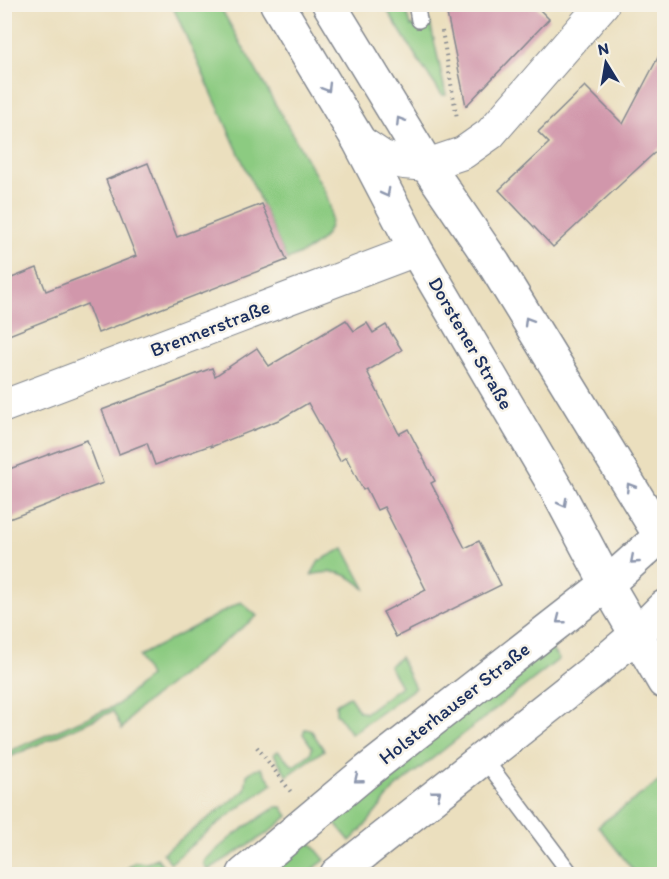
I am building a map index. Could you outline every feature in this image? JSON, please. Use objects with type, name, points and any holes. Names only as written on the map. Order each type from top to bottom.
[{"type":"main road","name":"Dorstener Straße","points":[[277,4],[359,141],[416,250],[557,490],[607,584],[664,682]]},
{"type":"main road","points":[[329,4],[427,165],[494,264],[663,537]]},
{"type":"main road","name":"Holsterhauser Straße","points":[[244,874],[366,772],[607,584],[663,537]]},
{"type":"main road","points":[[343,870],[636,635],[664,607]]},
{"type":"street","points":[[359,141],[382,157],[404,163],[427,165],[462,153],[490,134],[603,4]]},
{"type":"street","name":"Brennerstraße","points":[[4,406],[416,250]]},
{"type":"lane","points":[[483,757],[572,874]]},
{"type":"path","points":[[417,12],[440,15],[462,153]]},
{"type":"path","points":[[257,747],[294,797]]},
{"type":"green space","points":[[172,5],[219,5],[323,188],[329,202],[330,225],[320,241],[300,254],[287,260]]},
{"type":"green space","points":[[384,5],[405,5],[411,26],[430,22],[446,95],[442,95],[422,66]]},
{"type":"green space","points":[[344,548],[366,590],[353,579],[334,572],[311,575],[319,561]]},
{"type":"green space","points":[[241,602],[257,616],[136,711],[122,729],[113,711],[5,759],[5,753],[117,705],[149,676],[139,656]]},
{"type":"green space","points":[[549,646],[559,659],[395,788],[350,841],[330,817]]},
{"type":"green space","points":[[400,657],[415,688],[351,734],[336,713],[336,704],[349,696],[359,711],[365,713],[401,686],[389,666]]},
{"type":"green space","points":[[305,729],[311,730],[324,750],[287,776],[274,754],[278,751],[292,765],[295,765],[311,753],[312,747],[303,734]]},
{"type":"green space","points":[[261,768],[273,784],[220,822],[171,863],[163,853],[245,790],[247,775]]},
{"type":"green space","points":[[664,778],[664,874],[636,874],[598,826]]},
{"type":"green space","points":[[276,807],[282,807],[288,816],[268,833],[208,870],[204,865],[207,858],[235,834]]},
{"type":"green space","points":[[306,837],[325,860],[306,874],[263,874]]},
{"type":"green space","points":[[157,858],[165,868],[159,874],[120,874],[135,862],[147,863]]},
{"type":"building","points":[[445,4],[534,4],[549,19],[466,106]]},
{"type":"building","points":[[664,46],[664,144],[553,247],[499,190],[549,143],[538,132],[585,86],[623,124]]},
{"type":"building","points":[[148,163],[177,237],[262,204],[287,260],[98,333],[87,304],[4,337],[4,281],[37,268],[46,291],[136,256],[106,180]]},
{"type":"building","points":[[346,320],[354,331],[367,323],[373,333],[386,325],[402,350],[367,371],[399,434],[408,429],[435,481],[431,483],[465,548],[479,541],[501,585],[396,637],[383,612],[426,590],[384,507],[377,510],[366,488],[363,490],[346,457],[340,461],[308,403],[281,419],[211,447],[211,445],[155,465],[147,443],[119,454],[102,410],[212,368],[215,376],[257,348],[269,366]]},
{"type":"building","points":[[87,440],[103,483],[4,521],[4,471]]}]
